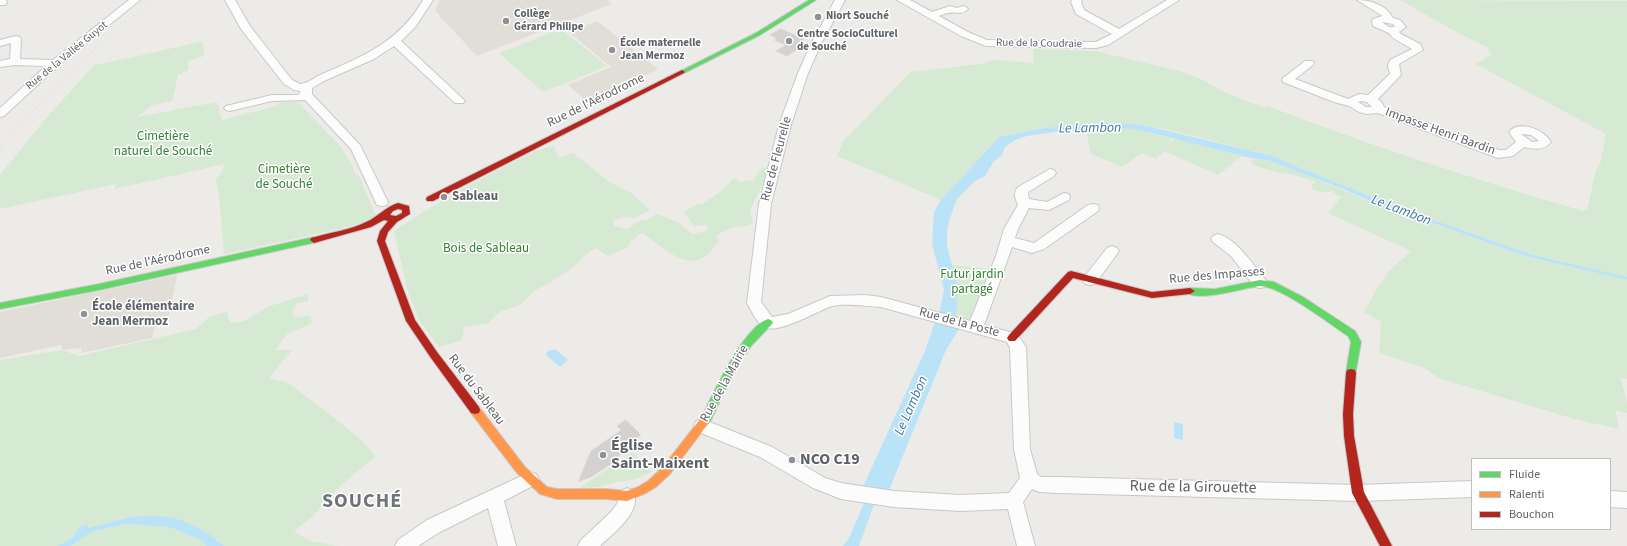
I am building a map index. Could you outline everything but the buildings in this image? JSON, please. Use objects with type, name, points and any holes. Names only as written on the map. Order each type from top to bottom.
[{"type":"street","name":"Rue de la Vallée Guyot","points":[[0,114],[56,63],[135,0]]},
{"type":"street","points":[[230,0],[245,27],[288,82],[306,91],[356,148],[393,212]]},
{"type":"street","points":[[230,108],[272,98],[300,98],[317,80],[365,59],[395,41],[413,24],[428,0]]},
{"type":"street","name":"Rue de l'Aérodrome","points":[[0,306],[99,287],[321,238],[368,225],[393,212],[422,203],[758,34],[813,0]]},
{"type":"street","name":"Rue de Fleurelle","points":[[768,323],[754,303],[753,296],[760,256],[765,204],[785,125],[803,73],[816,42],[840,0]]},
{"type":"street","name":"Rue de la Coudraie","points":[[902,0],[974,39],[986,43],[1096,44],[1104,43],[1174,0]]},
{"type":"street","points":[[1077,0],[1076,2],[1080,12],[1118,33]]},
{"type":"street","points":[[1309,63],[1287,80],[1338,100],[1353,103],[1354,99],[1359,97],[1374,104],[1396,75],[1392,66],[1394,62],[1418,50],[1416,46],[1396,36],[1392,30],[1398,30],[1401,27],[1398,24],[1388,20],[1385,13],[1362,0]]},
{"type":"street","points":[[932,15],[950,9],[958,11],[963,10]]},
{"type":"street","points":[[0,43],[16,40],[15,62]]},
{"type":"street","points":[[395,41],[459,101]]},
{"type":"street","points":[[0,64],[15,62],[56,63]]},
{"type":"street","name":"Impasse Henri Bardin","points":[[1374,104],[1498,154],[1509,153],[1523,142]]},
{"type":"street","points":[[968,326],[1008,241],[1010,229],[1024,203],[1021,196],[1022,190],[1050,173]]},
{"type":"street","points":[[1024,203],[1049,206],[1064,197]]},
{"type":"street","points":[[1008,241],[1028,248],[1035,248],[1064,230],[1093,208]]},
{"type":"street","name":"Rue du Sableau","points":[[393,212],[381,240],[411,321],[434,355],[521,470],[544,491],[558,494],[606,494],[627,496]]},
{"type":"street","points":[[1218,239],[1236,253],[1260,283]]},
{"type":"street","points":[[1090,280],[1112,251]]},
{"type":"street","name":"Rue des Impasses","points":[[1012,338],[1071,274],[1090,280],[1152,294],[1188,291],[1215,292],[1260,283],[1271,284],[1300,299],[1352,334],[1356,342],[1348,414],[1349,436],[1358,493],[1386,546]]},
{"type":"street","name":"Rue de la Poste","points":[[768,323],[791,319],[819,304],[830,301],[881,302],[1012,338],[1018,347],[1022,449],[1029,479]]},
{"type":"street","name":"Rue de la Mairie","points":[[627,496],[652,484],[666,471],[702,426],[741,353],[758,331],[768,323]]},
{"type":"street","points":[[702,426],[766,452],[819,483],[856,495],[890,499],[960,503],[1014,501]]},
{"type":"street","points":[[404,546],[444,520],[470,507],[494,498],[530,479]]},
{"type":"street","points":[[1014,501],[1029,479]]},
{"type":"street","name":"Rue de la Girouette","points":[[1029,479],[1039,484],[1058,485],[1358,493],[1471,489]]},
{"type":"street","points":[[586,546],[617,518],[625,507],[627,496]]},
{"type":"street","points":[[494,498],[507,546]]},
{"type":"street","points":[[1611,499],[1627,500]]},
{"type":"street","points":[[1014,501],[1018,511],[1026,546]]},
{"type":"shaded area","name":"Collège Gérard Philipe","points":[[440,0],[607,0],[612,4],[477,56],[435,11]]},
{"type":"shaded area","name":"École maternelle Jean Mermoz","points":[[597,21],[658,69],[589,103],[568,85],[611,67],[569,32]]},
{"type":"shaded area","name":"École élémentaire Jean Mermoz","points":[[177,275],[169,316],[158,319],[152,338],[82,353],[81,348],[62,350],[61,345],[0,358],[0,312]]},
{"type":"green space","points":[[1400,0],[1627,1],[1627,277],[1530,254],[1440,222],[1405,213],[1370,196],[1277,157],[1169,130],[1135,124],[1098,123],[1044,128],[999,137],[941,200],[837,156],[843,141],[911,72],[980,64],[995,60],[1034,63],[1033,49],[1095,51],[1179,71],[1199,78],[1222,91],[1265,108],[1268,106],[1385,149],[1464,175],[1583,211],[1587,210],[1596,170],[1600,165],[1606,134],[1476,64],[1491,55],[1487,47],[1458,33]]},
{"type":"green space","points":[[561,29],[607,66],[543,92],[499,53]]},
{"type":"green space","points":[[203,41],[204,56],[188,61],[188,70],[178,75],[172,101],[153,105],[136,117],[217,102],[222,120],[276,106],[280,102],[298,102],[341,147],[353,167],[354,172],[360,178],[376,216],[369,220],[339,229],[224,254],[219,196],[216,180],[223,169],[224,164],[115,189],[116,184],[0,209],[0,175],[42,123],[94,65]]},
{"type":"green space","points":[[1124,128],[1172,138],[1166,148],[1175,138],[1242,156],[1218,175],[1164,151],[1156,159],[1142,153],[1122,167],[1091,154],[1086,130]]},
{"type":"green space","name":"Bois de Sableau","points":[[554,146],[559,158],[573,153],[611,183],[631,193],[650,210],[634,218],[625,217],[613,220],[614,226],[627,229],[641,220],[646,220],[658,214],[679,223],[692,234],[707,231],[708,225],[694,226],[684,212],[697,204],[702,204],[723,190],[734,178],[740,182],[753,180],[763,167],[767,168],[764,181],[750,210],[753,222],[746,226],[735,227],[716,236],[719,241],[707,255],[699,260],[691,261],[673,255],[642,233],[631,241],[627,248],[608,256],[595,248],[584,256],[576,265],[556,279],[534,291],[518,306],[501,311],[488,323],[464,327],[462,340],[439,347],[419,320],[408,292],[394,231],[481,179],[532,153]]},
{"type":"green space","points":[[1256,159],[1270,161],[1400,214],[1439,225],[1525,256],[1627,280],[1627,379],[1620,377],[1627,402],[1627,413],[1615,410],[1619,429],[1574,419],[1439,378],[1424,368],[1379,353],[1381,322],[1364,312],[1389,271],[1411,251],[1328,213],[1341,197],[1333,191],[1325,192],[1312,189],[1312,185],[1316,182],[1291,174],[1264,169],[1252,164],[1252,160]]},
{"type":"green space","name":"Futur jardin partagé","points":[[952,265],[993,269],[974,316],[967,320],[954,317]]},
{"type":"green space","points":[[308,294],[308,301],[297,303],[293,310],[294,318],[310,315],[312,322],[309,325],[288,333],[275,350],[292,350],[269,378],[289,383],[357,436],[376,456],[340,486],[312,517],[294,531],[310,541],[338,546],[224,546],[217,539],[170,517],[130,517],[87,528],[87,523],[78,528],[74,537],[57,546],[0,546],[0,360],[62,350],[79,356],[196,329],[210,316],[227,312],[228,319],[231,323],[245,321],[267,307]]},
{"type":"green space","points":[[633,452],[652,472],[633,480],[617,482],[599,487],[579,488]]},
{"type":"green space","points":[[127,524],[169,527],[203,541],[206,546],[71,546],[91,532]]},
{"type":"water","name":"Le Lambon","points":[[1098,123],[1135,124],[1151,127],[1277,157],[1370,196],[1405,213],[1440,222],[1530,254],[1627,277],[1627,280],[1525,256],[1439,225],[1400,214],[1343,189],[1270,161],[1246,157],[1148,132],[1124,128],[1110,128],[1062,131],[1027,136],[1015,140],[1005,147],[1002,155],[994,161],[985,176],[975,181],[957,199],[947,231],[947,246],[956,280],[957,311],[954,317],[939,313],[944,290],[932,244],[934,212],[941,200],[999,137],[1044,128]]},
{"type":"water","name":"Le Lambon","points":[[935,322],[959,329],[946,350],[887,495],[875,502],[859,546],[843,546],[849,538],[865,501],[861,491],[924,353]]},
{"type":"water","points":[[555,349],[568,360],[560,367],[546,355],[548,351]]},
{"type":"water","points":[[1174,422],[1183,424],[1183,440],[1174,438]]},
{"type":"water","points":[[130,517],[169,517],[183,521],[206,533],[224,546],[206,546],[203,541],[169,527],[127,524],[91,532],[71,546],[57,546],[74,537],[78,528],[87,523],[88,528]]},
{"type":"railway","points":[[2,146],[37,107],[74,70],[153,0]]},
{"type":"traffic: fast","points":[[682,72],[758,34],[813,0]]},
{"type":"traffic: fast","points":[[0,306],[99,287],[314,240]]},
{"type":"traffic: fast","points":[[1190,291],[1215,292],[1260,283],[1271,284],[1300,299],[1352,334],[1356,342],[1351,373]]},
{"type":"traffic: fast","points":[[705,421],[724,381],[739,356],[757,333],[768,323]]},
{"type":"traffic: slow","points":[[475,410],[521,470],[544,491],[557,494],[606,494],[627,496],[642,490],[652,484],[666,471],[705,421]]},
{"type":"traffic: jam","points":[[430,199],[682,72]]},
{"type":"traffic: jam","points":[[398,206],[406,208],[406,214],[397,219],[387,218],[385,215],[390,209],[398,206]]},
{"type":"traffic: jam","points":[[314,240],[368,225],[385,215]]},
{"type":"traffic: jam","points":[[394,220],[384,231],[381,241],[411,321],[475,410]]},
{"type":"traffic: jam","points":[[1012,338],[1071,274],[1152,295],[1190,291]]},
{"type":"traffic: jam","points":[[1351,373],[1348,414],[1349,436],[1358,493],[1386,546]]},
{"type":"place","name":"Niort Souché","points":[[818,17]]},
{"type":"place","name":"Collège Gérard Philipe","points":[[506,21]]},
{"type":"place","name":"Centre SocioCulturel de Souché","points":[[789,41]]},
{"type":"place","name":"École maternelle Jean Mermoz","points":[[612,50]]},
{"type":"place","name":"Sableau","points":[[444,197]]},
{"type":"place","name":"École élémentaire Jean Mermoz","points":[[84,314]]},
{"type":"place","name":"Église Saint-Maixent","points":[[603,455]]},
{"type":"place","name":"NCO C19","points":[[792,460]]},
{"type":"district","name":"SOUCHÉ","points":[[362,503]]},
{"type":"park label","name":"Cimetière naturel de Souché","points":[[163,144]]},
{"type":"park label","name":"Cimetière de Souché","points":[[284,178]]}]
